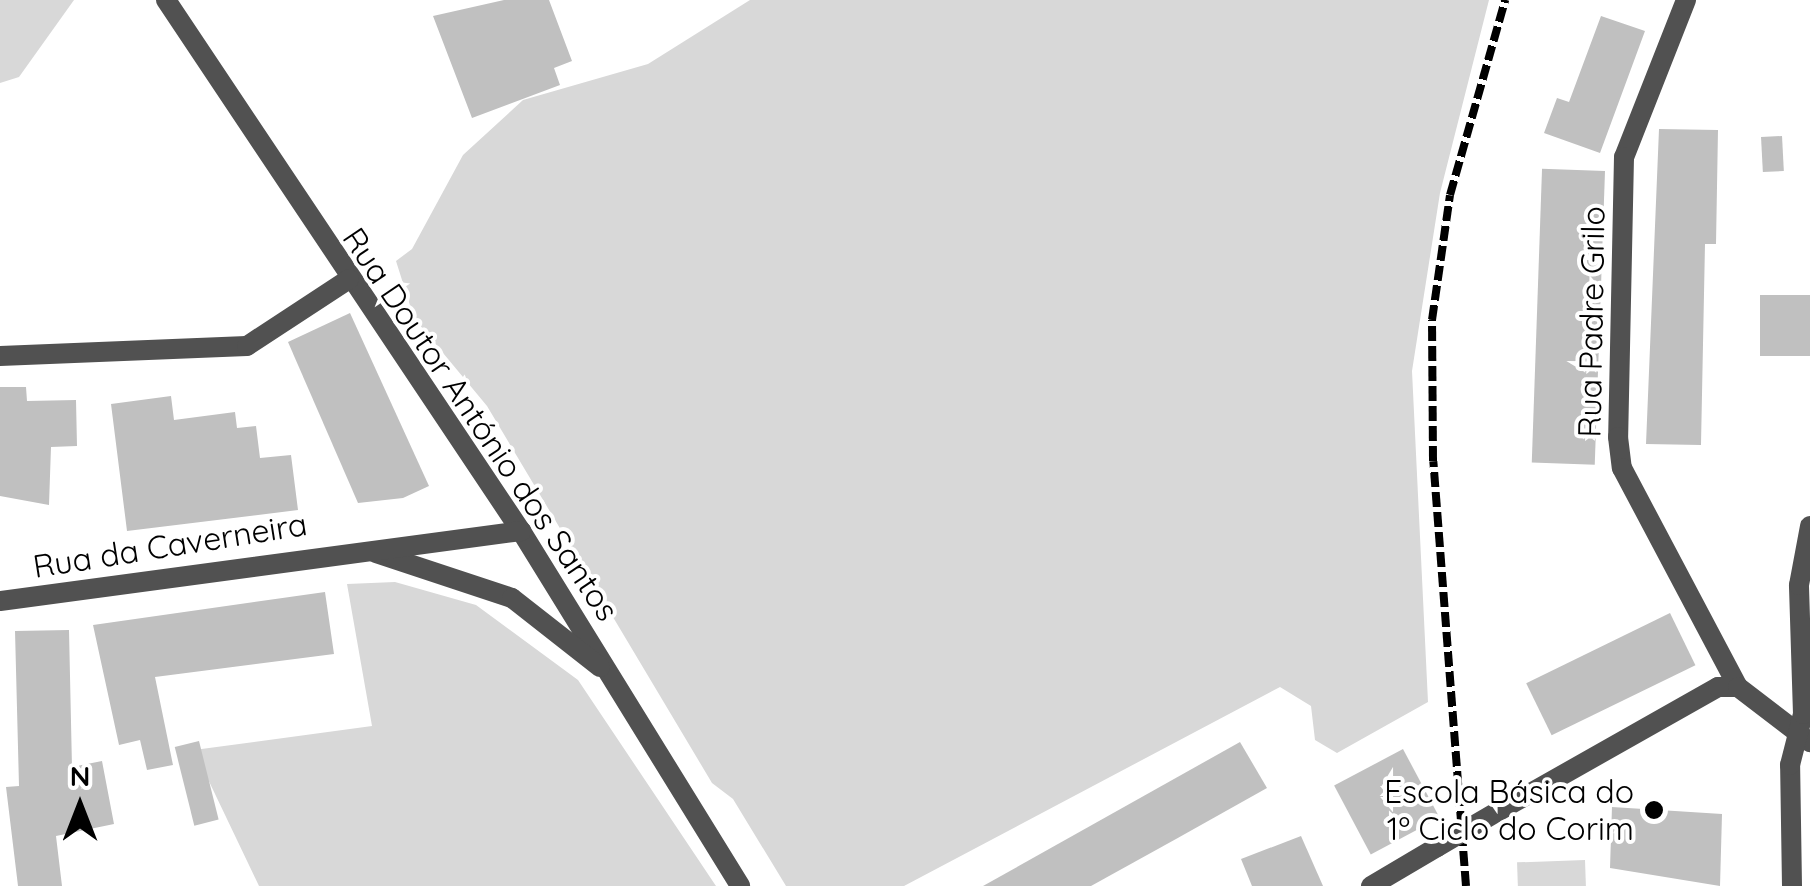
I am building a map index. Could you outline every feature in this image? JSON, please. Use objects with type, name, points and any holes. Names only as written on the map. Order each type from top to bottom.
[{"type":"street","name":"Rua Doutor António dos Santos","points":[[166,0],[349,280],[521,532],[740,886]]},
{"type":"street","name":"Rua Padre Grilo","points":[[1686,0],[1624,157],[1618,437],[1622,468],[1738,687]]},
{"type":"street","points":[[0,356],[247,346],[349,280]]},
{"type":"street","points":[[1792,886],[1790,765],[1806,739],[1799,586],[1810,526]]},
{"type":"street","name":"Rua da Caverneira","points":[[0,601],[349,548],[521,532]]},
{"type":"street","name":"Rua da Caverneira","points":[[349,548],[427,563],[512,598],[612,676]]},
{"type":"street","points":[[1371,886],[1702,693],[1738,687],[1806,739]]},
{"type":"shaded area","points":[[0,0],[74,0],[19,77],[0,83]]},
{"type":"shaded area","points":[[750,0],[1489,0],[1440,193],[1412,371],[1428,702],[1337,753],[1315,740],[1311,706],[1280,687],[904,886],[786,886],[733,799],[712,783],[487,406],[414,318],[396,261],[412,249],[463,155],[523,100],[648,64]]},
{"type":"shaded area","points":[[395,582],[476,605],[578,680],[716,886],[259,886],[194,750],[372,726],[347,584]]},
{"type":"shaded area","points":[[1585,860],[1586,886],[1518,886],[1517,862]]},
{"type":"building","points":[[504,0],[549,0],[572,61],[554,68],[560,85],[472,118],[433,16]]},
{"type":"building","points":[[1601,16],[1645,31],[1600,153],[1544,133],[1557,98],[1569,102]]},
{"type":"building","points":[[1659,129],[1718,130],[1716,244],[1705,244],[1701,445],[1646,444]]},
{"type":"building","points":[[1782,136],[1784,171],[1763,172],[1761,137]]},
{"type":"building","points":[[1542,169],[1605,171],[1595,465],[1532,463]]},
{"type":"building","points":[[1760,295],[1810,295],[1810,356],[1760,356]]},
{"type":"building","points":[[350,313],[429,486],[403,498],[358,503],[288,342]]},
{"type":"building","points":[[0,387],[26,387],[27,401],[76,400],[77,446],[51,447],[49,505],[0,496]]},
{"type":"building","points":[[171,396],[174,420],[235,412],[237,428],[256,426],[260,458],[291,455],[298,510],[127,531],[111,404]]},
{"type":"building","points":[[325,592],[334,654],[155,677],[173,765],[147,770],[140,740],[119,745],[93,625]]},
{"type":"building","points":[[1670,613],[1695,665],[1552,735],[1526,683]]},
{"type":"building","points":[[69,630],[72,767],[102,761],[114,824],[56,836],[62,886],[18,886],[6,787],[19,786],[15,631]]},
{"type":"building","points":[[199,741],[219,820],[194,826],[175,747]]},
{"type":"building","points":[[1240,742],[1267,788],[1091,886],[983,886]]},
{"type":"building","points":[[1403,749],[1440,818],[1371,854],[1334,786]]},
{"type":"building","points":[[1612,807],[1722,814],[1720,886],[1610,868]]},
{"type":"building","points":[[1301,836],[1323,886],[1252,886],[1241,859]]},
{"type":"railway","points":[[1466,886],[1433,461],[1432,320],[1450,195],[1505,0]]},
{"type":"place","name":"Escola Básica do 1º Ciclo do Corim","points":[[1654,810]]}]
